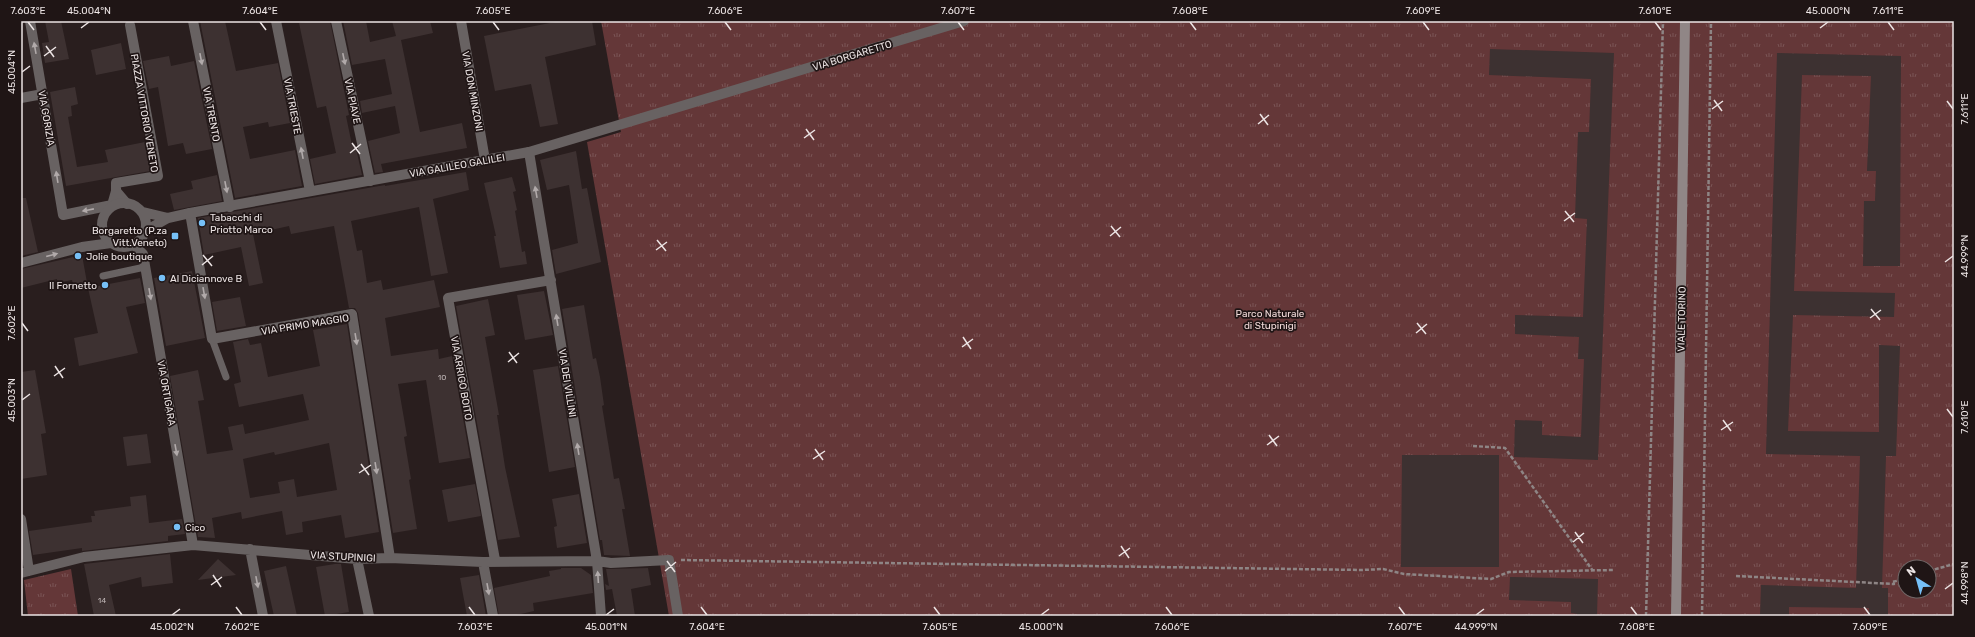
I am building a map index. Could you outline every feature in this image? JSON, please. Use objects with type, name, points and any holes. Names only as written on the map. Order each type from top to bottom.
[{"type":"main road","name":"VIALE TORINO","points":[[1676,616],[1685,21]]},
{"type":"street","name":"VIA GORIZIA","points":[[30,21],[63,215],[112,205]]},
{"type":"street","name":"VIA TRENTO","points":[[193,21],[230,207]]},
{"type":"street","name":"VIA TRIESTE","points":[[276,21],[310,191]]},
{"type":"street","name":"VIA PIAVE","points":[[336,21],[370,181]]},
{"type":"street","name":"VIA DON MINZONI","points":[[461,21],[485,160]]},
{"type":"street","name":"VIA BORGARETTO","points":[[740,89],[964,21]]},
{"type":"street","name":"PIAZZA VITTORIO VENETO","points":[[116,191],[116,183],[158,176],[130,25]]},
{"type":"street","name":"VIA GALILEO GALILEI","points":[[145,231],[168,218],[190,213],[529,152],[740,89]]},
{"type":"street","points":[[21,98],[43,94]]},
{"type":"street","name":"VIA DEI VILLINI","points":[[529,152],[596,561],[601,616]]},
{"type":"street","points":[[116,191],[127,204],[143,212],[146,219],[145,231],[134,245],[121,247],[111,243],[103,234],[101,222],[103,215],[112,205],[116,191]]},
{"type":"street","points":[[112,205],[127,204]]},
{"type":"street","name":"VIA GALILEO GALILEI","points":[[143,212],[168,218]]},
{"type":"street","points":[[190,213],[212,339]]},
{"type":"street","points":[[21,263],[82,247],[111,243]]},
{"type":"street","name":"VIA ORTIGARA","points":[[134,245],[143,254],[193,545]]},
{"type":"street","name":"VIA ARRIGO BOITO","points":[[495,560],[448,298],[551,280]]},
{"type":"street","name":"VIA PRIMO MAGGIO","points":[[212,339],[352,314],[390,558]]},
{"type":"street","points":[[21,519],[25,572]]},
{"type":"street","name":"VIA STUPINIGI","points":[[25,572],[84,557],[193,545],[357,559],[390,558],[483,562],[495,560],[596,561],[611,563],[669,560]]},
{"type":"street","points":[[250,549],[264,616]]},
{"type":"street","points":[[357,559],[369,616]]},
{"type":"street","points":[[669,560],[678,616]]},
{"type":"street","points":[[483,562],[493,616]]},
{"type":"lane","points":[[103,276],[145,267]]},
{"type":"lane","points":[[212,339],[226,377]]},
{"type":"path","points":[[1646,616],[1663,21]]},
{"type":"path","points":[[1702,616],[1711,21]]},
{"type":"path","points":[[1473,446],[1506,448],[1594,571]]},
{"type":"path","points":[[669,560],[1362,570],[1383,569],[1404,574],[1491,578],[1509,572],[1614,570]]},
{"type":"path","points":[[1937,569],[1954,564]]},
{"type":"path","points":[[1736,576],[1894,584],[1892,582],[1897,581]]},
{"type":"green space","name":"Parco Naturale di Stupinigi","points":[[601,21],[1954,21],[1954,616],[669,616],[587,142],[621,132]]},
{"type":"green space","points":[[71,569],[78,616],[28,616],[24,580]]},
{"type":"building","points":[[45,21],[61,21],[69,59],[45,63],[42,43],[49,42]]},
{"type":"building","points":[[200,21],[225,21],[236,71],[278,63],[290,123],[269,127],[268,122],[243,127],[250,159],[295,150],[302,186],[235,198]]},
{"type":"building","points":[[311,21],[330,21],[349,115],[346,116],[352,145],[355,144],[362,175],[315,184],[310,159],[336,153],[326,106],[317,108],[299,23]]},
{"type":"building","points":[[343,21],[366,21],[370,42],[396,36],[392,21],[430,21],[433,33],[401,40],[420,132],[462,123],[467,148],[381,164],[383,172],[375,173],[368,141],[400,133],[395,106],[362,113],[360,101],[392,94],[385,59],[352,65]]},
{"type":"building","points":[[560,21],[592,21],[596,45],[545,57],[558,124],[540,127],[531,84],[495,91],[484,36]]},
{"type":"building","points":[[121,43],[126,69],[96,75],[91,50]]},
{"type":"building","points":[[1490,49],[1614,53],[1598,460],[1514,457],[1515,420],[1542,421],[1542,435],[1581,437],[1584,359],[1578,359],[1579,337],[1515,334],[1515,315],[1583,317],[1587,219],[1575,218],[1578,132],[1589,132],[1591,79],[1489,75]]},
{"type":"building","points":[[1777,53],[1901,56],[1900,266],[1863,266],[1864,201],[1875,201],[1876,171],[1867,171],[1871,76],[1802,75],[1794,291],[1895,293],[1894,317],[1793,315],[1788,431],[1879,432],[1879,345],[1900,346],[1896,456],[1886,456],[1882,588],[1888,588],[1888,616],[1869,616],[1869,608],[1789,607],[1789,616],[1760,616],[1761,585],[1856,588],[1860,456],[1766,454]]},
{"type":"building","points":[[169,56],[171,66],[194,61],[212,149],[186,154],[183,143],[168,146],[158,87],[149,89],[143,61]]},
{"type":"building","points":[[75,87],[78,104],[71,106],[72,116],[68,117],[77,167],[108,162],[105,150],[145,142],[150,171],[66,186],[50,92]]},
{"type":"building","points":[[576,151],[582,189],[587,188],[601,262],[556,274],[552,250],[578,243],[569,185],[547,190],[540,160]]},
{"type":"building","points":[[466,172],[469,190],[433,199],[448,273],[431,276],[419,207],[351,221],[357,251],[362,250],[367,283],[381,280],[383,290],[434,280],[440,307],[385,318],[391,356],[438,349],[439,359],[452,356],[470,458],[439,463],[426,380],[398,384],[407,436],[404,437],[417,529],[393,533],[358,313],[355,308],[349,308],[334,226],[291,234],[289,226],[253,234],[263,283],[249,286],[241,247],[204,255],[198,218]]},
{"type":"building","points":[[217,175],[222,201],[174,210],[170,194],[193,189],[191,181]]},
{"type":"building","points":[[512,177],[516,191],[513,192],[517,210],[515,211],[522,252],[525,251],[527,264],[500,268],[494,236],[496,236],[484,183]]},
{"type":"building","points":[[21,198],[26,198],[38,252],[21,256]]},
{"type":"building","points":[[82,255],[88,288],[74,290],[72,280],[57,283],[57,279],[21,288],[21,269]]},
{"type":"building","points":[[192,271],[205,338],[166,346],[154,278]]},
{"type":"building","points":[[140,278],[145,303],[126,307],[138,353],[79,366],[74,338],[98,333],[88,288]]},
{"type":"building","points":[[544,291],[553,335],[525,340],[517,295]]},
{"type":"building","points":[[240,297],[246,326],[217,331],[212,302]]},
{"type":"building","points":[[488,299],[495,335],[485,337],[499,415],[497,415],[505,467],[520,537],[498,540],[456,306]]},
{"type":"building","points":[[584,305],[593,359],[596,358],[600,377],[604,405],[602,406],[614,479],[619,478],[625,509],[622,509],[630,556],[604,555],[602,540],[600,540],[562,309]]},
{"type":"building","points":[[347,324],[379,532],[345,538],[341,515],[302,522],[303,532],[286,535],[282,511],[242,519],[241,512],[212,518],[215,538],[198,537],[170,376],[198,370],[204,400],[198,401],[207,454],[233,450],[228,427],[243,424],[245,434],[309,420],[303,394],[239,407],[234,384],[241,382],[233,342],[248,339],[250,345],[261,343],[268,377],[320,366],[313,330]],"holes":[[[329,443],[337,490],[297,497],[294,479],[278,482],[280,493],[250,498],[243,459],[274,452],[275,455]]]},
{"type":"building","points":[[558,366],[575,467],[549,472],[533,370]]},
{"type":"building","points":[[35,370],[46,433],[41,434],[47,475],[21,479],[21,372]]},
{"type":"building","points":[[147,434],[151,463],[127,466],[123,437]]},
{"type":"building","points":[[1402,455],[1499,455],[1499,567],[1401,567]]},
{"type":"building","points":[[475,484],[481,516],[448,522],[442,490]]},
{"type":"building","points":[[579,494],[587,543],[557,548],[554,527],[557,526],[552,499]]},
{"type":"building","points":[[146,495],[149,523],[182,519],[185,534],[168,536],[168,541],[82,551],[82,548],[33,555],[29,531],[92,522],[91,516],[95,516],[94,511],[131,506],[130,497]]},
{"type":"building","points":[[170,554],[173,583],[142,587],[141,577],[109,585],[116,616],[94,616],[84,564]]},
{"type":"building","points":[[218,559],[236,575],[198,580]]},
{"type":"building","points":[[341,564],[349,612],[325,616],[316,567]]},
{"type":"building","points":[[286,566],[297,616],[274,616],[264,571]]},
{"type":"building","points":[[561,568],[581,568],[591,575],[593,593],[533,603],[534,611],[512,616],[499,616],[494,588],[550,576],[549,571]]},
{"type":"building","points":[[648,568],[651,585],[631,589],[635,616],[617,616],[612,589],[606,590],[605,584],[609,586],[606,569]]},
{"type":"building","points":[[479,575],[486,616],[467,616],[460,578]]},
{"type":"building","points":[[1510,577],[1598,579],[1597,616],[1577,616],[1577,614],[1571,613],[1571,602],[1509,600]]},
{"type":"place","name":"Tabacchi di Priotto Marco","points":[[202,223]]},
{"type":"place","name":"Borgaretto (P.za Vitt.Veneto)","points":[[175,236]]},
{"type":"place","name":"Jolie boutique","points":[[78,256]]},
{"type":"place","name":"Al Diciannove B","points":[[162,278]]},
{"type":"place","name":"Il Fornetto","points":[[105,285]]},
{"type":"place","name":"Cico","points":[[177,527]]}]
